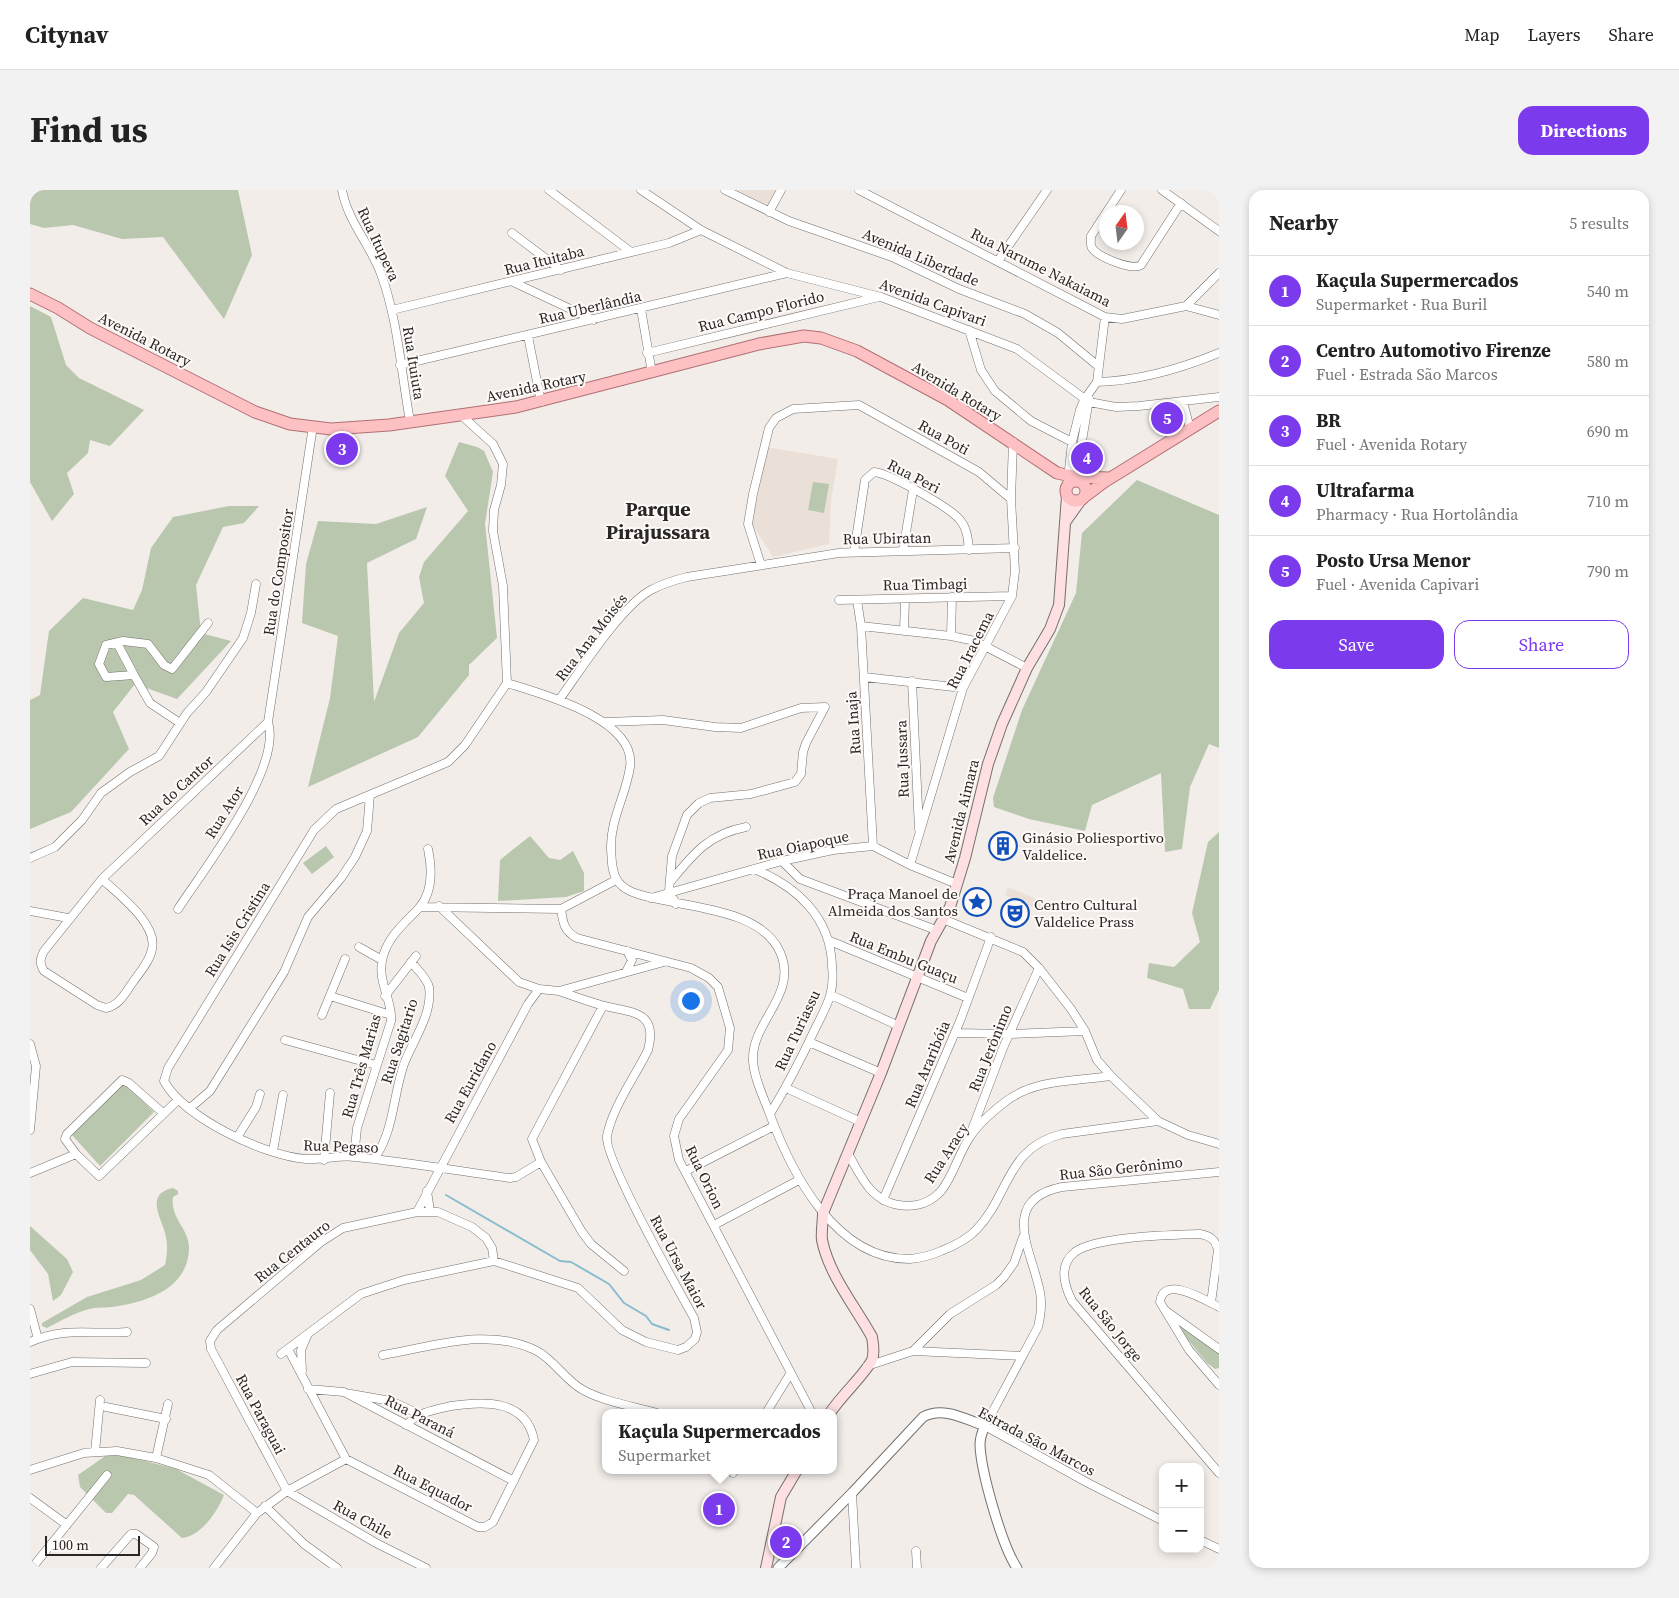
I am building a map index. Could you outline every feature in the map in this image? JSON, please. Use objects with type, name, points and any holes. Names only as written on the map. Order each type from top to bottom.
[{"type":"main road","name":"Avenida Rotary","points":[[30,294],[58,308],[90,328],[254,412],[290,424],[331,429],[356,428],[461,415],[541,402],[759,344],[804,336],[821,338],[857,351],[948,400],[1057,473],[1071,477],[1110,478]]},
{"type":"main road","points":[[1065,524],[1083,498],[1086,488],[1082,483],[1073,482],[1067,492],[1075,501],[1083,498],[1110,478],[1219,411]]},
{"type":"main road","name":"Avenida Rotary","points":[[1040,463],[1067,492]]},
{"type":"main road","name":"Avenida Aimara","points":[[823,1213],[881,1073],[936,930],[943,919],[957,884],[988,764],[1002,724],[1027,668],[1050,629],[1059,605],[1067,492]]},
{"type":"main road","points":[[823,1213],[822,1238],[826,1254],[839,1281],[872,1337],[873,1354],[867,1366],[841,1396],[833,1409]]},
{"type":"main road","points":[[766,1568],[781,1497],[795,1474]]},
{"type":"street","name":"Rua Itupeva","points":[[342,190],[347,209],[359,235],[379,269],[392,310]]},
{"type":"street","points":[[550,190],[631,252]]},
{"type":"street","name":"Avenida Capivari","points":[[641,190],[701,230],[787,273],[881,297],[1024,353],[1087,399]]},
{"type":"street","name":"Avenida Liberdade","points":[[724,190],[804,227],[892,257],[959,289],[1026,314],[1058,333],[1098,366]]},
{"type":"street","points":[[769,212],[781,190]]},
{"type":"street","name":"Rua Narume Nakaiama","points":[[859,190],[1105,317],[1122,320],[1186,306],[1219,314]]},
{"type":"street","points":[[998,261],[1047,190]]},
{"type":"street","points":[[1121,190],[1091,236],[1090,242],[1094,250],[1128,267],[1138,267],[1181,203]]},
{"type":"street","points":[[1162,190],[1219,231]]},
{"type":"street","name":"Rua Ituitaba","points":[[392,310],[669,243],[701,230]]},
{"type":"street","points":[[512,233],[561,270]]},
{"type":"street","name":"Rua Uberlândia","points":[[400,365],[787,273]]},
{"type":"street","points":[[1186,306],[1219,273]]},
{"type":"street","points":[[513,282],[594,320]]},
{"type":"street","name":"Rua Campo Florido","points":[[647,354],[881,297]]},
{"type":"street","points":[[640,309],[652,373]]},
{"type":"street","name":"Rua Ituiuta","points":[[392,310],[410,421]]},
{"type":"street","points":[[1071,477],[1072,442],[1087,399],[1098,382],[1098,366],[1105,317]]},
{"type":"street","points":[[969,330],[981,370],[995,391],[1031,421],[1072,442]]},
{"type":"street","points":[[528,336],[541,402]]},
{"type":"street","points":[[1098,382],[1125,382],[1142,378],[1219,353]]},
{"type":"street","points":[[1087,399],[1126,407],[1219,398]]},
{"type":"street","points":[[1067,492],[1087,399]]},
{"type":"street","points":[[1183,402],[1190,429]]},
{"type":"street","name":"Rua Poti","points":[[761,565],[748,517],[763,444],[771,423],[793,408],[859,405],[979,472],[1011,499]]},
{"type":"street","points":[[188,1109],[210,1091],[284,972],[308,917],[341,878],[355,856],[367,831],[370,795],[448,762],[457,755],[508,683],[502,586],[493,531],[494,510],[502,478],[502,458],[493,444],[461,415]]},
{"type":"street","name":"Rua do Compositor","points":[[268,722],[313,426]]},
{"type":"street","name":"Rua Iracema","points":[[910,865],[963,688],[1012,596],[1015,548],[1011,499],[1013,442]]},
{"type":"street","name":"Rua Peri","points":[[854,552],[865,480],[867,476],[874,472],[878,472],[913,490],[944,507],[960,519],[966,532],[969,550]]},
{"type":"street","points":[[903,551],[913,490]]},
{"type":"street","name":"Rua Ubiratan","points":[[761,565],[854,552],[1015,548]]},
{"type":"street","name":"Rua Ana Moisés","points":[[559,700],[596,648],[633,604],[651,590],[687,577],[761,565]]},
{"type":"street","points":[[30,858],[56,847],[78,825],[101,793],[130,772],[159,756],[180,723],[206,692],[243,638],[251,613],[256,584]]},
{"type":"street","name":"Rua Timbagi","points":[[839,600],[1012,596]]},
{"type":"street","points":[[951,636],[952,597]]},
{"type":"street","points":[[904,632],[905,599]]},
{"type":"street","name":"Rua Inaja","points":[[857,600],[861,626],[873,846]]},
{"type":"street","points":[[134,675],[106,677],[99,664],[106,645],[123,641],[148,644],[164,665],[172,669],[208,624]]},
{"type":"street","points":[[861,626],[951,636],[985,646],[1027,668]]},
{"type":"street","points":[[117,643],[150,704],[180,723]]},
{"type":"street","points":[[864,677],[963,688]]},
{"type":"street","name":"Rua Jussara","points":[[912,681],[916,788],[920,836]]},
{"type":"street","points":[[508,683],[559,700],[605,722],[624,742],[630,755],[630,766],[613,825],[611,840],[613,870],[616,880],[632,892],[651,898],[745,920],[761,928],[773,939],[781,954],[786,975],[784,986],[756,1040],[753,1061],[774,1126],[799,1180],[823,1213],[847,1236],[863,1248],[895,1258],[912,1259],[955,1246],[978,1228],[1017,1164],[1034,1146],[1048,1138],[1062,1134],[1158,1121]]},
{"type":"street","points":[[605,722],[663,720],[715,727],[741,728],[801,708],[825,707],[803,752],[801,774],[795,782],[751,794],[710,798],[693,807],[687,815],[675,845],[669,891],[676,904]]},
{"type":"street","name":"Rua do Cantor","points":[[102,879],[143,919],[153,940],[152,950],[146,963],[120,1002],[106,1008],[97,1006],[44,971],[40,965],[44,951],[68,918],[102,879],[268,722]]},
{"type":"street","name":"Rua Ator","points":[[178,909],[256,786],[272,735],[268,722]]},
{"type":"street","points":[[916,788],[932,790]]},
{"type":"street","name":"Rua Isis Cristina","points":[[178,1100],[164,1081],[168,1068],[314,830],[336,809],[370,795]]},
{"type":"street","points":[[671,881],[697,850],[722,834],[746,827]]},
{"type":"street","points":[[873,846],[910,865],[957,884]]},
{"type":"street","name":"Rua Oiapoque","points":[[651,898],[669,891],[782,861],[833,850],[873,846]]},
{"type":"street","points":[[420,907],[426,896],[431,875],[428,849]]},
{"type":"street","points":[[782,861],[800,879],[936,930]]},
{"type":"street","name":"Rua Turiassu","points":[[754,869],[774,877],[795,890],[816,914],[830,941],[833,978],[831,995],[786,1088],[770,1114]]},
{"type":"street","points":[[795,890],[800,879]]},
{"type":"street","points":[[420,907],[560,909],[616,880]]},
{"type":"street","points":[[439,906],[519,982],[539,989],[559,991],[664,962]]},
{"type":"street","name":"Rua Três Marias","points":[[354,1156],[357,1128],[392,1015],[382,981],[382,960],[396,931],[420,907]]},
{"type":"street","name":"Rua Orion","points":[[560,909],[563,925],[569,934],[594,944],[627,950],[664,962],[691,968],[709,978],[718,987],[730,1028],[728,1050],[679,1119],[675,1130],[675,1146],[790,1374],[810,1409]]},
{"type":"street","points":[[30,911],[68,918]]},
{"type":"street","points":[[943,919],[991,937],[1023,952],[1039,968],[1071,1008],[1085,1031],[1097,1060],[1111,1076],[1158,1121],[1188,1135],[1219,1144]]},
{"type":"street","name":"Rua Araribóia","points":[[883,1200],[955,1032],[991,937]]},
{"type":"street","name":"Rua Embu Guaçu","points":[[830,941],[968,998]]},
{"type":"street","points":[[359,947],[382,960]]},
{"type":"street","points":[[626,972],[632,960],[627,950]]},
{"type":"street","points":[[322,1015],[345,959]]},
{"type":"street","name":"Rua Sagitario","points":[[374,1160],[381,1150],[387,1135],[404,1064],[428,1006],[429,986],[413,959],[385,996]]},
{"type":"street","name":"Rua Jerônimo","points":[[969,1139],[1009,1034],[1039,968]]},
{"type":"street","name":"Rua Euridano","points":[[417,1212],[528,1004],[539,989]]},
{"type":"street","name":"Rua Ursa Maior","points":[[494,1261],[578,1288],[622,1330],[646,1342],[678,1350],[686,1347],[695,1339],[697,1332],[694,1318],[618,1172],[606,1141],[611,1122],[648,1050],[652,1038],[651,1027],[638,1013],[603,1006],[559,991]]},
{"type":"street","points":[[831,995],[899,1026]]},
{"type":"street","points":[[330,996],[392,1015]]},
{"type":"street","points":[[603,1006],[532,1139],[541,1162],[591,1244],[624,1271]]},
{"type":"street","points":[[955,1032],[1009,1034],[1085,1031]]},
{"type":"street","points":[[285,1040],[376,1065]]},
{"type":"street","points":[[809,1042],[881,1073]]},
{"type":"street","points":[[30,1044],[36,1066],[30,1130]]},
{"type":"street","name":"Rua Aracy","points":[[883,1200],[889,1203],[913,1206],[923,1204],[934,1197],[952,1173],[969,1139],[991,1114],[1022,1092],[1056,1082],[1111,1076]]},
{"type":"street","points":[[163,1113],[129,1082],[122,1080],[67,1134],[65,1139],[76,1154],[99,1176],[178,1100]]},
{"type":"street","points":[[786,1088],[861,1122]]},
{"type":"street","points":[[324,1160],[330,1093]]},
{"type":"street","points":[[238,1136],[256,1107],[260,1094]]},
{"type":"street","points":[[273,1152],[283,1095]]},
{"type":"street","name":"Rua Pegaso","points":[[178,1100],[203,1120],[273,1152],[290,1157],[324,1160],[354,1156],[510,1178],[516,1177],[541,1162]]},
{"type":"street","points":[[686,1171],[774,1126]]},
{"type":"street","points":[[30,1173],[76,1154]]},
{"type":"street","points":[[848,1154],[871,1190],[883,1200]]},
{"type":"street","name":"Rua São Gerônimo","points":[[1014,1263],[1023,1237],[1024,1221],[1031,1203],[1039,1195],[1050,1189],[1219,1172]]},
{"type":"street","points":[[714,1225],[799,1180]]},
{"type":"street","points":[[427,1191],[430,1211]]},
{"type":"street","name":"Rua Centauro","points":[[211,1349],[210,1341],[217,1330],[332,1234],[343,1228],[417,1212],[430,1211],[448,1214],[472,1227],[486,1238],[492,1248],[494,1261]]},
{"type":"street","name":"Rua São Jorge","points":[[1211,1303],[1218,1250],[1216,1242],[1210,1236],[1200,1234],[1116,1240],[1073,1253],[1066,1264],[1063,1284],[1072,1301],[1219,1473]]},
{"type":"street","points":[[1016,1568],[1002,1538],[980,1444],[985,1426],[1038,1326],[1041,1316],[1040,1293],[1023,1237]]},
{"type":"street","points":[[913,1351],[950,1314],[996,1285],[1014,1263],[1030,1255]]},
{"type":"street","points":[[281,1354],[360,1294],[395,1283],[494,1261]]},
{"type":"street","points":[[1217,1379],[1189,1350],[1160,1302],[1161,1295],[1165,1290],[1172,1288],[1219,1307]]},
{"type":"street","points":[[30,1309],[34,1340],[76,1330],[106,1333],[127,1332]]},
{"type":"street","points":[[1165,1310],[1219,1349]]},
{"type":"street","points":[[302,1375],[301,1350],[307,1335]]},
{"type":"street","points":[[382,1355],[450,1341],[483,1339],[516,1344],[536,1351],[584,1390],[644,1409]]},
{"type":"street","name":"Rua Paraguai","points":[[211,1349],[287,1491]]},
{"type":"street","points":[[214,1568],[257,1513],[265,1506],[287,1491],[346,1459],[288,1349]]},
{"type":"street","points":[[867,1366],[913,1351],[1021,1356]]},
{"type":"street","points":[[30,1374],[72,1362],[146,1364]]},
{"type":"street","points":[[768,1409],[790,1374]]},
{"type":"street","name":"Rua Paraná","points":[[308,1389],[344,1392],[514,1482]]},
{"type":"street","points":[[344,1392],[390,1401],[419,1414]]},
{"type":"street","points":[[95,1452],[100,1400]]},
{"type":"street","name":"Rua Equador","points":[[346,1459],[478,1527],[485,1527],[493,1522],[534,1440],[521,1416],[503,1405],[474,1402],[419,1414],[406,1425]]},
{"type":"street","points":[[156,1458],[168,1404]]},
{"type":"street","points":[[106,1408],[166,1419]]},
{"type":"street","name":"Estrada São Marcos","points":[[778,1568],[916,1425],[932,1412],[941,1412],[985,1426],[1088,1484],[1159,1519]]},
{"type":"street","points":[[30,1470],[62,1459],[95,1452],[118,1451],[156,1458],[209,1475],[257,1513]]},
{"type":"street","points":[[32,1568],[107,1474]]},
{"type":"street","name":"Rua Chile","points":[[287,1491],[376,1543],[426,1568]]},
{"type":"street","points":[[852,1493],[856,1568]]},
{"type":"street","points":[[30,1498],[66,1525]]},
{"type":"street","points":[[265,1506],[289,1532],[333,1567]]},
{"type":"street","points":[[101,1568],[131,1534],[136,1534],[154,1547],[152,1553],[140,1568]]},
{"type":"street","points":[[1204,1542],[1219,1549]]},
{"type":"street","points":[[916,1550],[917,1568]]},
{"type":"shaded area","points":[[732,190],[776,190],[766,207]]},
{"type":"shaded area","points":[[766,447],[838,459],[831,501],[829,544],[773,557],[752,524]]},
{"type":"shaded area","points":[[1008,887],[1048,904],[1045,912],[1005,895]]},
{"type":"green space","points":[[30,190],[238,190],[252,255],[224,319],[163,237],[122,239],[73,225],[44,228],[30,224]]},
{"type":"green space","points":[[30,306],[51,317],[66,365],[79,378],[144,410],[110,446],[90,440],[88,453],[67,473],[74,494],[52,521],[30,482]]},
{"type":"green space","points":[[459,442],[484,451],[493,472],[485,524],[497,638],[469,665],[469,675],[418,737],[308,787],[330,698],[338,636],[302,623],[306,564],[318,521],[376,524],[427,507],[416,539],[367,563],[374,702],[399,633],[424,603],[419,577],[424,562],[468,511],[445,476]]},
{"type":"green space","points":[[1137,480],[1219,515],[1219,748],[1209,744],[1190,787],[1182,849],[1165,852],[1161,773],[1092,805],[1085,831],[1029,819],[994,807],[993,798],[1022,710],[1076,593],[1082,533]]},
{"type":"green space","points":[[813,482],[829,484],[824,513],[808,510]]},
{"type":"green space","points":[[229,506],[259,506],[244,523],[223,527],[196,585],[201,633],[231,641],[177,699],[135,684],[113,712],[129,749],[71,812],[30,829],[30,700],[40,695],[49,631],[83,598],[133,610],[142,590],[151,548],[173,517]]},
{"type":"green space","points":[[1219,832],[1219,990],[1210,1009],[1189,1009],[1183,989],[1147,978],[1149,963],[1174,967],[1200,942],[1192,913],[1208,842]]},
{"type":"green space","points":[[530,836],[549,858],[560,860],[573,851],[584,873],[584,891],[566,897],[498,901],[500,860]]},
{"type":"green space","points":[[326,846],[334,857],[312,874],[303,863]]},
{"type":"green space","points":[[124,1083],[154,1112],[100,1166],[72,1135]]},
{"type":"green space","points":[[173,1188],[178,1191],[178,1194],[173,1197],[174,1211],[186,1234],[189,1247],[187,1261],[182,1273],[174,1283],[152,1297],[125,1305],[89,1309],[47,1328],[42,1326],[42,1323],[87,1297],[141,1280],[165,1265],[167,1241],[159,1216],[157,1202],[159,1196],[164,1191]]},
{"type":"green space","points":[[30,1226],[67,1259],[73,1272],[61,1295],[53,1301],[48,1274],[30,1250]]},
{"type":"green space","points":[[1182,1328],[1193,1333],[1219,1352],[1219,1368],[1215,1369],[1207,1363],[1180,1330]]},
{"type":"green space","points":[[111,1452],[176,1469],[224,1495],[208,1522],[196,1533],[182,1538],[134,1495],[128,1494],[112,1513],[106,1513],[80,1487],[78,1475]]},
{"type":"waterway","points":[[446,1195],[560,1261],[571,1262],[609,1284],[624,1303],[646,1316],[652,1324],[669,1330]]},
{"type":"place","name":"Posto Ursa Menor","points":[[1167,418]]},
{"type":"place","name":"BR","points":[[342,449]]},
{"type":"place","name":"Ultrafarma","points":[[1087,458]]},
{"type":"place","name":"Ginásio Poliesportivo Valdelice.","points":[[1003,846]]},
{"type":"place","name":"Praça Manoel de Almeida dos Santos","points":[[977,902]]},
{"type":"place","name":"Centro Cultural Valdelice Prass","points":[[1015,913]]},
{"type":"place","name":"Kaçula Supermercados","points":[[719,1509]]},
{"type":"place","name":"Centro Automotivo Firenze","points":[[786,1542]]},
{"type":"district","name":"Parque Pirajussara","points":[[658,520]]}]
